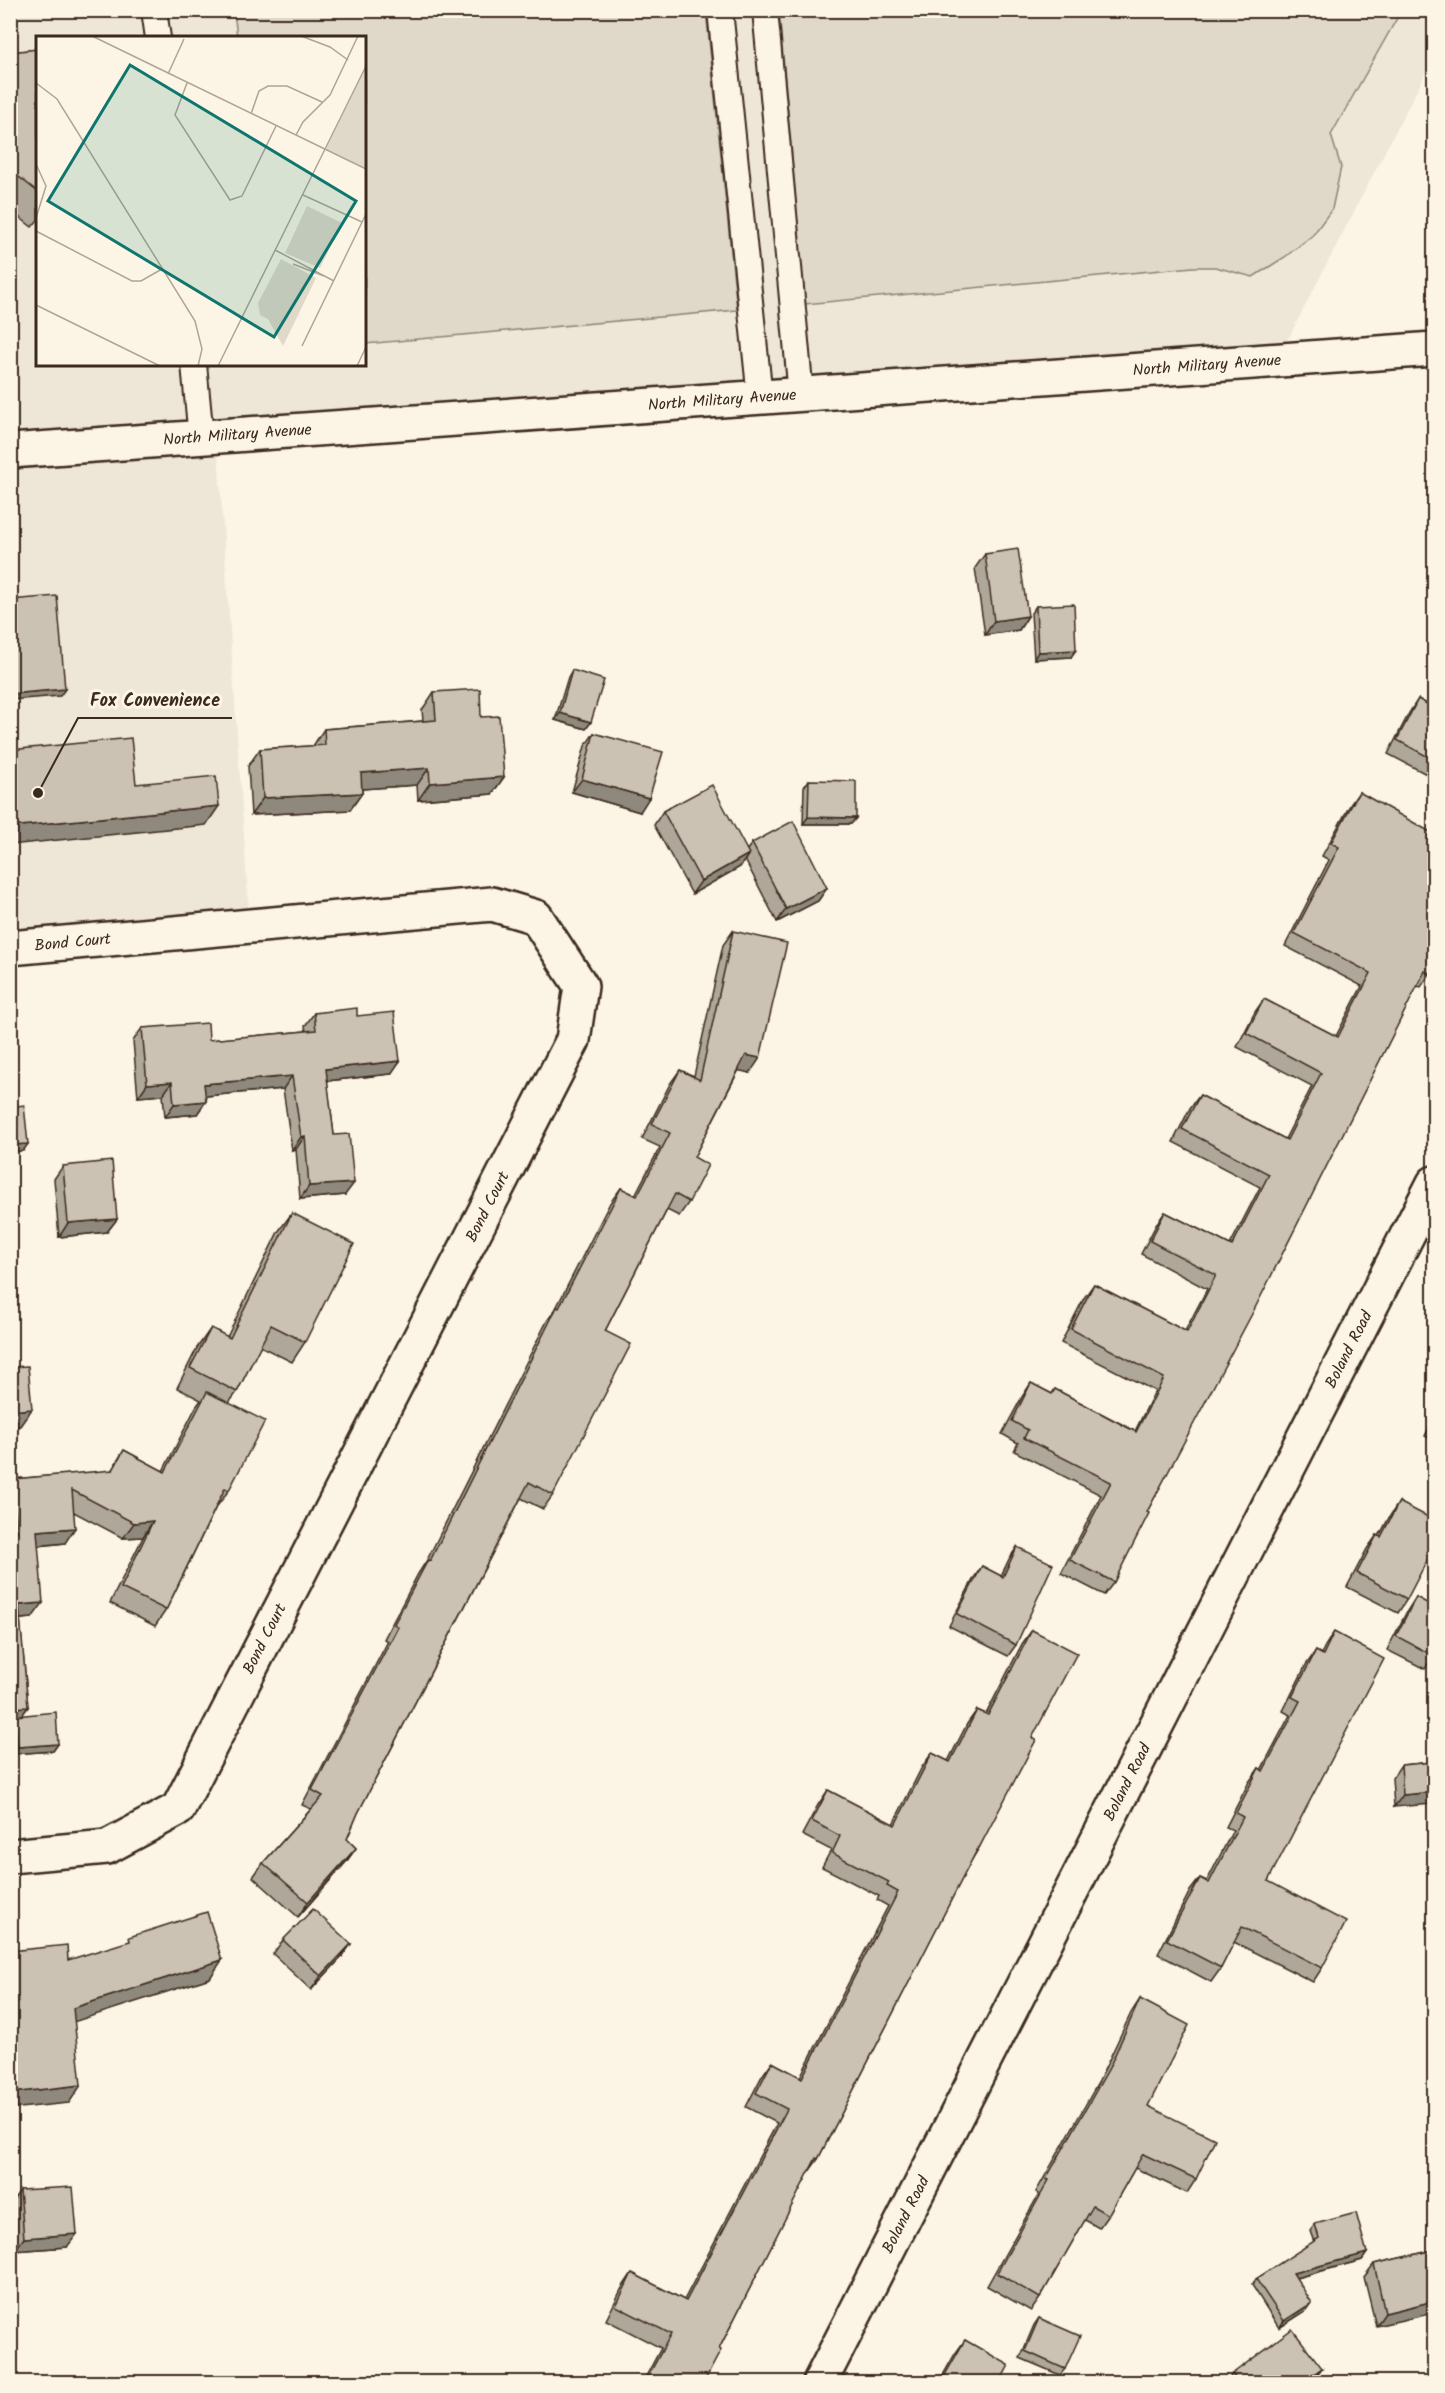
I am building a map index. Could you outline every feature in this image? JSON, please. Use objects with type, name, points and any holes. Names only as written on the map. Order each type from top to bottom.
[{"type":"street","name":"North Military Avenue","points":[[10,451],[1434,349]]},
{"type":"street","name":"Bond Court","points":[[10,948],[492,904],[536,917],[582,986],[573,1040],[178,1809],[108,1847],[10,1856]]},
{"type":"street","name":"Boland Road","points":[[820,2382],[1434,1186]]},
{"type":"lane","points":[[154,10],[158,36]]},
{"type":"lane","points":[[720,10],[760,398]]},
{"type":"lane","points":[[765,10],[801,395]]},
{"type":"lane","points":[[194,366],[201,438]]},
{"type":"shaded area","points":[[779,10],[1401,11],[1331,135],[1341,167],[1332,209],[1313,235],[1285,257],[1253,277],[1215,267],[1193,267],[805,304]]},
{"type":"shaded area","points":[[11,11],[1434,11],[1434,57],[1276,362],[217,437],[250,926],[11,948]]},
{"type":"shaded area","points":[[234,11],[706,11],[737,310],[366,344],[366,36],[237,36]]},
{"type":"building","points":[[36,49],[36,190],[19,177],[10,178],[10,52]]},
{"type":"building","points":[[1018,549],[1028,616],[994,621],[985,554]]},
{"type":"building","points":[[57,596],[65,689],[10,694],[10,600]]},
{"type":"building","points":[[1074,604],[1076,650],[1038,652],[1036,606]]},
{"type":"building","points":[[572,670],[604,680],[591,722],[560,713]]},
{"type":"building","points":[[480,689],[481,717],[499,716],[504,777],[430,783],[429,768],[361,773],[362,793],[263,798],[260,749],[325,745],[324,729],[436,720],[434,692]]},
{"type":"building","points":[[1418,699],[1434,708],[1434,760],[1397,740]]},
{"type":"building","points":[[594,733],[663,752],[649,798],[582,779]]},
{"type":"building","points":[[131,738],[136,784],[216,776],[219,806],[10,827],[10,750]]},
{"type":"building","points":[[809,780],[856,781],[856,818],[808,817]]},
{"type":"building","points":[[712,785],[749,854],[701,881],[663,811]]},
{"type":"building","points":[[1359,792],[1434,834],[1434,966],[1430,974],[1425,971],[1253,1312],[1147,1512],[1149,1513],[1114,1582],[1070,1560],[1111,1482],[1024,1438],[1028,1430],[1012,1421],[1031,1383],[1052,1394],[1055,1389],[1136,1432],[1164,1378],[1071,1329],[1094,1284],[1187,1332],[1216,1275],[1150,1241],[1165,1212],[1232,1246],[1269,1174],[1182,1129],[1200,1095],[1287,1140],[1321,1073],[1246,1033],[1264,999],[1338,1037],[1371,973],[1294,933],[1339,847],[1331,843]]},
{"type":"building","points":[[793,821],[827,888],[786,909],[752,843]]},
{"type":"building","points":[[733,931],[787,943],[760,1058],[746,1055],[694,1157],[708,1165],[689,1202],[675,1194],[605,1331],[631,1344],[553,1495],[529,1482],[358,1813],[347,1839],[356,1848],[308,1902],[263,1863],[323,1796],[312,1790],[398,1627],[394,1624],[428,1560],[430,1561],[557,1307],[559,1308],[621,1188],[637,1196],[670,1133],[652,1124],[680,1070],[700,1080]]},
{"type":"building","points":[[357,1008],[357,1016],[394,1012],[400,1061],[326,1069],[334,1135],[349,1134],[354,1183],[309,1186],[305,1136],[301,1137],[292,1076],[204,1084],[206,1101],[174,1104],[172,1082],[147,1084],[142,1028],[208,1023],[209,1040],[316,1030],[314,1013]]},
{"type":"building","points":[[24,1105],[28,1144],[10,1145],[10,1107]]},
{"type":"building","points":[[112,1161],[117,1219],[68,1223],[63,1166]]},
{"type":"building","points":[[292,1213],[354,1244],[305,1342],[271,1325],[237,1392],[190,1368],[211,1328],[230,1338]]},
{"type":"building","points":[[28,1366],[32,1409],[10,1411],[10,1367]]},
{"type":"building","points":[[207,1392],[265,1421],[229,1490],[225,1488],[166,1610],[121,1588],[153,1521],[134,1523],[72,1490],[75,1528],[37,1531],[43,1603],[19,1605],[28,1707],[10,1708],[10,1533],[17,1532],[13,1479],[113,1470],[124,1450],[165,1472]]},
{"type":"building","points":[[1399,1502],[1434,1520],[1434,1547],[1407,1599],[1357,1573],[1377,1535],[1381,1537]]},
{"type":"building","points":[[1017,1547],[1053,1564],[1016,1645],[957,1614],[982,1566],[1003,1577]]},
{"type":"building","points":[[1416,1597],[1434,1607],[1434,1656],[1396,1636]]},
{"type":"building","points":[[1032,1630],[1077,1653],[1032,1738],[1036,1740],[818,2159],[816,2158],[704,2382],[645,2382],[671,2334],[616,2306],[632,2273],[686,2301],[787,2109],[756,2093],[772,2062],[802,2078],[898,1892],[887,1886],[889,1882],[832,1853],[840,1836],[812,1821],[828,1790],[895,1825],[932,1753],[950,1762],[977,1710],[988,1715]]},
{"type":"building","points":[[1334,1632],[1384,1659],[1268,1881],[1346,1922],[1322,1968],[1242,1927],[1221,1968],[1167,1940],[1200,1878],[1209,1883],[1243,1817],[1236,1813],[1259,1768],[1263,1771],[1300,1701],[1292,1697],[1316,1651],[1323,1655]]},
{"type":"building","points":[[56,1712],[58,1744],[18,1747],[15,1716]]},
{"type":"building","points":[[1434,1762],[1434,1792],[1403,1795],[1401,1765]]},
{"type":"building","points":[[313,1909],[351,1944],[321,1976],[283,1940]]},
{"type":"building","points":[[207,1912],[222,1960],[73,2008],[81,2085],[11,2093],[10,1951],[67,1945],[68,1960],[130,1941],[129,1937]]},
{"type":"building","points":[[1140,1999],[1189,2025],[1148,2106],[1215,2139],[1196,2179],[1143,2154],[1108,2215],[1093,2206],[1040,2298],[997,2273],[1049,2180],[1046,2179],[1109,2068]]},
{"type":"building","points":[[73,2187],[77,2234],[24,2238],[20,2190]]},
{"type":"building","points":[[1356,2213],[1367,2253],[1293,2273],[1312,2303],[1284,2321],[1256,2279],[1319,2238],[1315,2224]]},
{"type":"building","points":[[1434,2250],[1434,2301],[1385,2313],[1374,2264]]},
{"type":"building","points":[[1039,2318],[1080,2336],[1065,2369],[1025,2351]]},
{"type":"building","points":[[1292,2329],[1322,2368],[1302,2382],[1239,2382],[1232,2374]]},
{"type":"building","points":[[965,2340],[1009,2365],[1000,2382],[941,2382]]},
{"type":"place","name":"Fox Convenience","points":[[38,793]]}]
